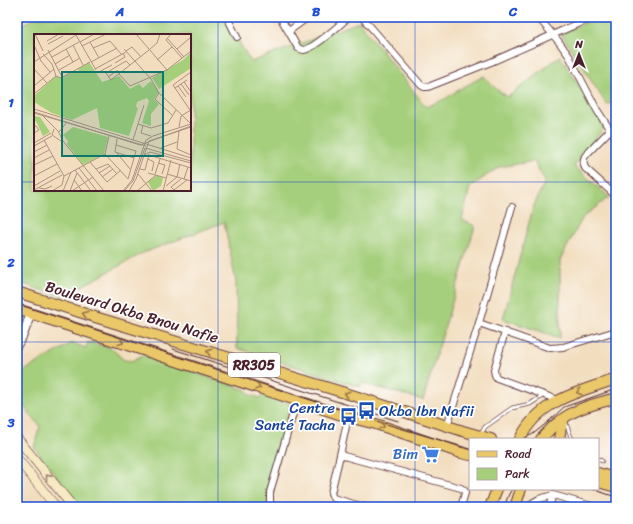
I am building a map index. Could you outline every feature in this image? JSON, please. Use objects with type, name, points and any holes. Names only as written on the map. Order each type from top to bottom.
[{"type":"main road","name":"Boulevard Okba Bnou Nafie","points":[[17,292],[487,438]]},
{"type":"main road","name":"Boulevard Okba Bnou Nafie","points":[[18,312],[31,313],[469,455]]},
{"type":"main road","points":[[522,435],[528,425],[544,409],[558,400],[616,379]]},
{"type":"main road","points":[[542,438],[564,418],[576,411],[616,398]]},
{"type":"main road","points":[[559,438],[564,418]]},
{"type":"main road","points":[[17,438],[73,507]]},
{"type":"main road","points":[[17,458],[56,507]]},
{"type":"main road","points":[[599,473],[616,478]]},
{"type":"main road","points":[[599,482],[616,487]]},
{"type":"main road","points":[[491,504],[493,490]]},
{"type":"main road","points":[[491,504],[497,490]]},
{"type":"main road","points":[[515,507],[520,492]]},
{"type":"street","points":[[17,20],[23,17]]},
{"type":"street","points":[[227,17],[238,37]]},
{"type":"street","points":[[280,17],[298,48],[304,50],[317,43],[349,17]]},
{"type":"street","points":[[288,31],[308,17]]},
{"type":"street","points":[[362,17],[421,85],[428,88],[593,17]]},
{"type":"street","points":[[538,17],[569,56],[597,110],[610,130],[616,136]]},
{"type":"street","points":[[610,130],[585,156],[583,164],[585,168],[616,196]]},
{"type":"street","points":[[447,426],[479,323],[512,207]]},
{"type":"street","points":[[17,345],[31,313]]},
{"type":"street","points":[[479,323],[550,348],[563,347],[616,331]]},
{"type":"street","points":[[505,332],[494,370],[497,378],[558,400]]},
{"type":"street","points":[[271,507],[270,492],[297,400]]},
{"type":"street","points":[[348,416],[331,492],[333,498],[364,507]]},
{"type":"street","points":[[340,455],[461,488],[465,493],[461,507]]},
{"type":"street","points":[[520,492],[523,500],[530,505],[543,498],[553,495],[595,507]]},
{"type":"street","points":[[549,507],[553,495]]},
{"type":"street","points":[[344,501],[349,507]]},
{"type":"lane","points":[[480,436],[485,427],[512,408],[530,404],[545,395]]},
{"type":"lane","points":[[564,418],[572,438]]},
{"type":"lane","points":[[611,464],[616,468]]},
{"type":"green space","points":[[36,17],[224,17],[251,62],[359,22],[426,107],[445,99],[484,76],[496,89],[508,97],[560,56],[605,126],[574,166],[609,197],[583,217],[560,260],[560,338],[503,319],[533,208],[545,181],[534,161],[499,167],[470,187],[462,220],[475,226],[423,400],[362,383],[360,387],[237,348],[236,282],[224,222],[143,253],[62,297],[17,282],[17,28]]},
{"type":"green space","points":[[596,17],[616,17],[616,100],[607,105],[561,34]]},
{"type":"green space","points":[[88,342],[111,348],[124,360],[131,361],[143,355],[246,390],[250,395],[260,398],[264,395],[290,404],[267,507],[80,507],[34,447],[40,426],[17,397],[17,375],[72,343],[86,348]]},
{"type":"tram line","points":[[17,304],[363,417],[469,449]]},
{"type":"tram line","points":[[173,349],[398,421]]},
{"type":"tram line","points":[[525,438],[533,434],[564,407],[616,389]]},
{"type":"tram line","points":[[504,507],[511,490]]},
{"type":"tram line","points":[[595,490],[616,497]]},
{"type":"place","name":"Okba Ibn Nafii","points":[[366,411]]},
{"type":"place","name":"Centre Santé Tacha","points":[[348,417]]},
{"type":"place","name":"Bim","points":[[431,454]]}]
